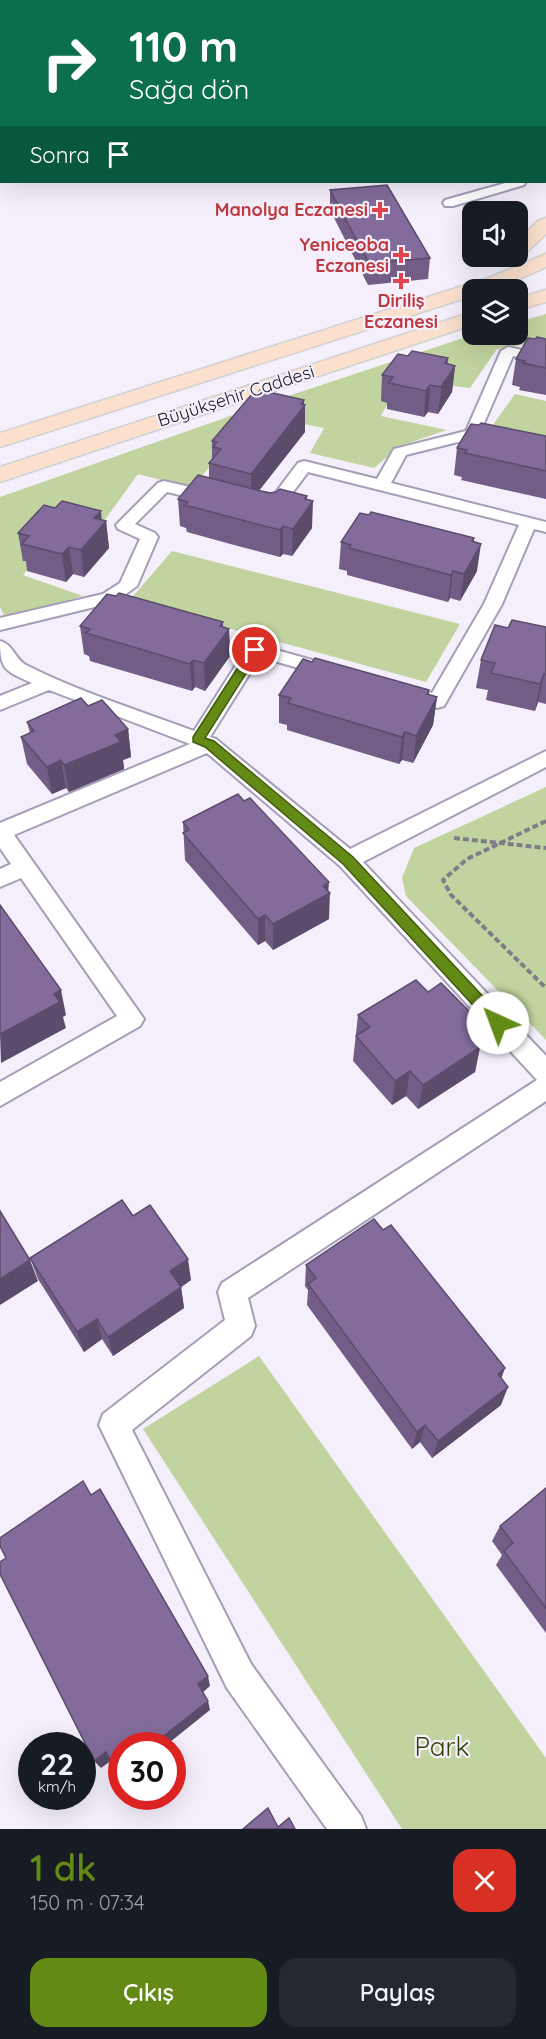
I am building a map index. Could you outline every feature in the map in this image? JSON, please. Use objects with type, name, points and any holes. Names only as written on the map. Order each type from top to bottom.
[{"type":"main road","points":[[528,241],[546,224]]},
{"type":"main road","name":"Büyükşehir Caddesi","points":[[0,440],[495,282],[546,260]]},
{"type":"main road","points":[[451,296],[492,267]]},
{"type":"main road","points":[[528,301],[545,297]]},
{"type":"main road","name":"Büyükşehir Caddesi","points":[[0,475],[462,321]]},
{"type":"street","points":[[450,203],[517,183]]},
{"type":"street","points":[[381,486],[400,452],[477,436],[508,351],[546,359]]},
{"type":"street","points":[[249,507],[270,513],[304,466],[537,525],[437,701],[391,688]]},
{"type":"street","points":[[0,624],[109,598],[128,586],[149,537],[124,525],[164,486],[228,502]]},
{"type":"street","points":[[0,647],[16,668],[49,683],[203,742],[348,860],[546,1073]]},
{"type":"street","points":[[0,1095],[132,1019],[0,832],[203,742],[255,650],[346,675]]},
{"type":"street","points":[[0,703],[49,683]]},
{"type":"street","points":[[348,860],[546,758]]},
{"type":"street","points":[[0,879],[25,867]]},
{"type":"street","points":[[348,1829],[239,1676],[114,1425],[241,1326],[232,1292],[546,1088]]},
{"type":"path","points":[[546,821],[467,859],[443,880],[451,895],[546,988]]},
{"type":"path","points":[[454,838],[546,848]]},
{"type":"green space","points":[[546,314],[546,346],[528,344],[528,319]]},
{"type":"green space","points":[[462,338],[462,345],[520,345],[497,349],[470,388],[400,380],[381,416],[447,430],[400,446],[374,468],[310,453],[324,428],[255,415],[200,478],[258,505],[138,474],[96,532],[62,529],[23,575],[83,596],[5,617],[0,607],[0,497],[276,400]]},
{"type":"green space","points":[[515,394],[546,401],[546,443],[490,429]]},
{"type":"green space","points":[[172,551],[460,624],[426,682],[129,601]]},
{"type":"green space","points":[[546,787],[546,1040],[406,896],[402,878],[414,848]]},
{"type":"green space","name":"Park","points":[[259,1356],[546,1758],[546,1829],[402,1829],[143,1429]]},
{"type":"building","points":[[387,185],[430,258],[369,263],[330,190]]},
{"type":"building","points":[[537,337],[546,339],[546,368],[523,363],[525,361],[516,359],[524,345],[528,345],[528,338]]},
{"type":"building","points":[[412,351],[448,358],[445,363],[455,366],[441,387],[430,385],[426,391],[389,383],[393,377],[382,375],[398,354],[408,356]]},
{"type":"building","points":[[260,390],[304,400],[301,404],[305,405],[251,474],[209,463],[221,449],[213,447],[217,442],[212,441],[252,394],[257,395]]},
{"type":"building","points":[[481,423],[546,436],[546,471],[465,453],[467,450],[457,448],[471,424]]},
{"type":"building","points":[[198,475],[269,493],[280,489],[307,496],[305,499],[313,501],[293,529],[283,526],[280,530],[185,505],[188,502],[178,499]]},
{"type":"building","points":[[62,501],[101,511],[94,518],[106,521],[81,550],[69,547],[62,554],[22,544],[29,536],[18,533],[44,505],[55,508]]},
{"type":"building","points":[[371,512],[474,538],[472,541],[481,544],[464,574],[453,571],[451,575],[349,548],[351,545],[341,542],[360,513],[369,515]]},
{"type":"building","points":[[119,593],[223,622],[220,626],[229,629],[204,663],[193,660],[190,664],[86,633],[90,629],[80,626],[107,594],[116,596]]},
{"type":"building","points":[[512,620],[546,627],[546,675],[544,674],[540,684],[491,673],[495,663],[481,660],[495,625],[508,628]]},
{"type":"building","points":[[315,658],[429,690],[427,694],[437,697],[416,736],[405,732],[402,737],[288,703],[291,698],[279,695],[303,659],[312,662]]},
{"type":"building","points":[[81,698],[88,706],[102,700],[128,729],[115,735],[121,742],[64,765],[61,760],[47,767],[21,737],[34,731],[27,722]]},
{"type":"building","points":[[238,794],[244,801],[250,798],[329,882],[323,886],[330,893],[273,924],[265,915],[258,919],[183,833],[189,830],[183,822]]},
{"type":"building","points":[[0,905],[61,990],[54,994],[60,1002],[0,1034]]},
{"type":"building","points":[[416,980],[428,992],[441,983],[483,1025],[468,1034],[480,1047],[423,1085],[410,1071],[395,1081],[356,1036],[370,1027],[358,1015]]},
{"type":"building","points":[[122,1200],[133,1216],[150,1205],[188,1259],[170,1271],[181,1287],[108,1337],[97,1319],[77,1332],[30,1258]]},
{"type":"building","points":[[0,1211],[30,1260],[0,1279]]},
{"type":"building","points":[[374,1219],[383,1230],[391,1225],[505,1368],[498,1374],[508,1387],[438,1441],[425,1425],[417,1432],[308,1284],[316,1278],[306,1265]]},
{"type":"building","points":[[83,1481],[91,1495],[100,1489],[208,1676],[198,1684],[208,1701],[169,1732],[108,1732],[108,1756],[106,1752],[96,1760],[96,1732],[79,1732],[0,1574],[0,1562],[6,1558],[0,1546],[0,1538]]},
{"type":"building","points":[[546,1488],[546,1608],[504,1551],[513,1543],[500,1526]]},
{"type":"building","points":[[268,1808],[278,1827],[289,1818],[295,1829],[243,1829]]},
{"type":"place","name":"Manolya Eczanesi","points":[[380,210]]},
{"type":"place","name":"Yeniceoba Eczanesi","points":[[401,255]]},
{"type":"place","name":"Diriliş Eczanesi","points":[[401,281]]},
{"type":"route","points":[[255,650],[198,740],[209,744],[348,860],[498,1023]]}]
